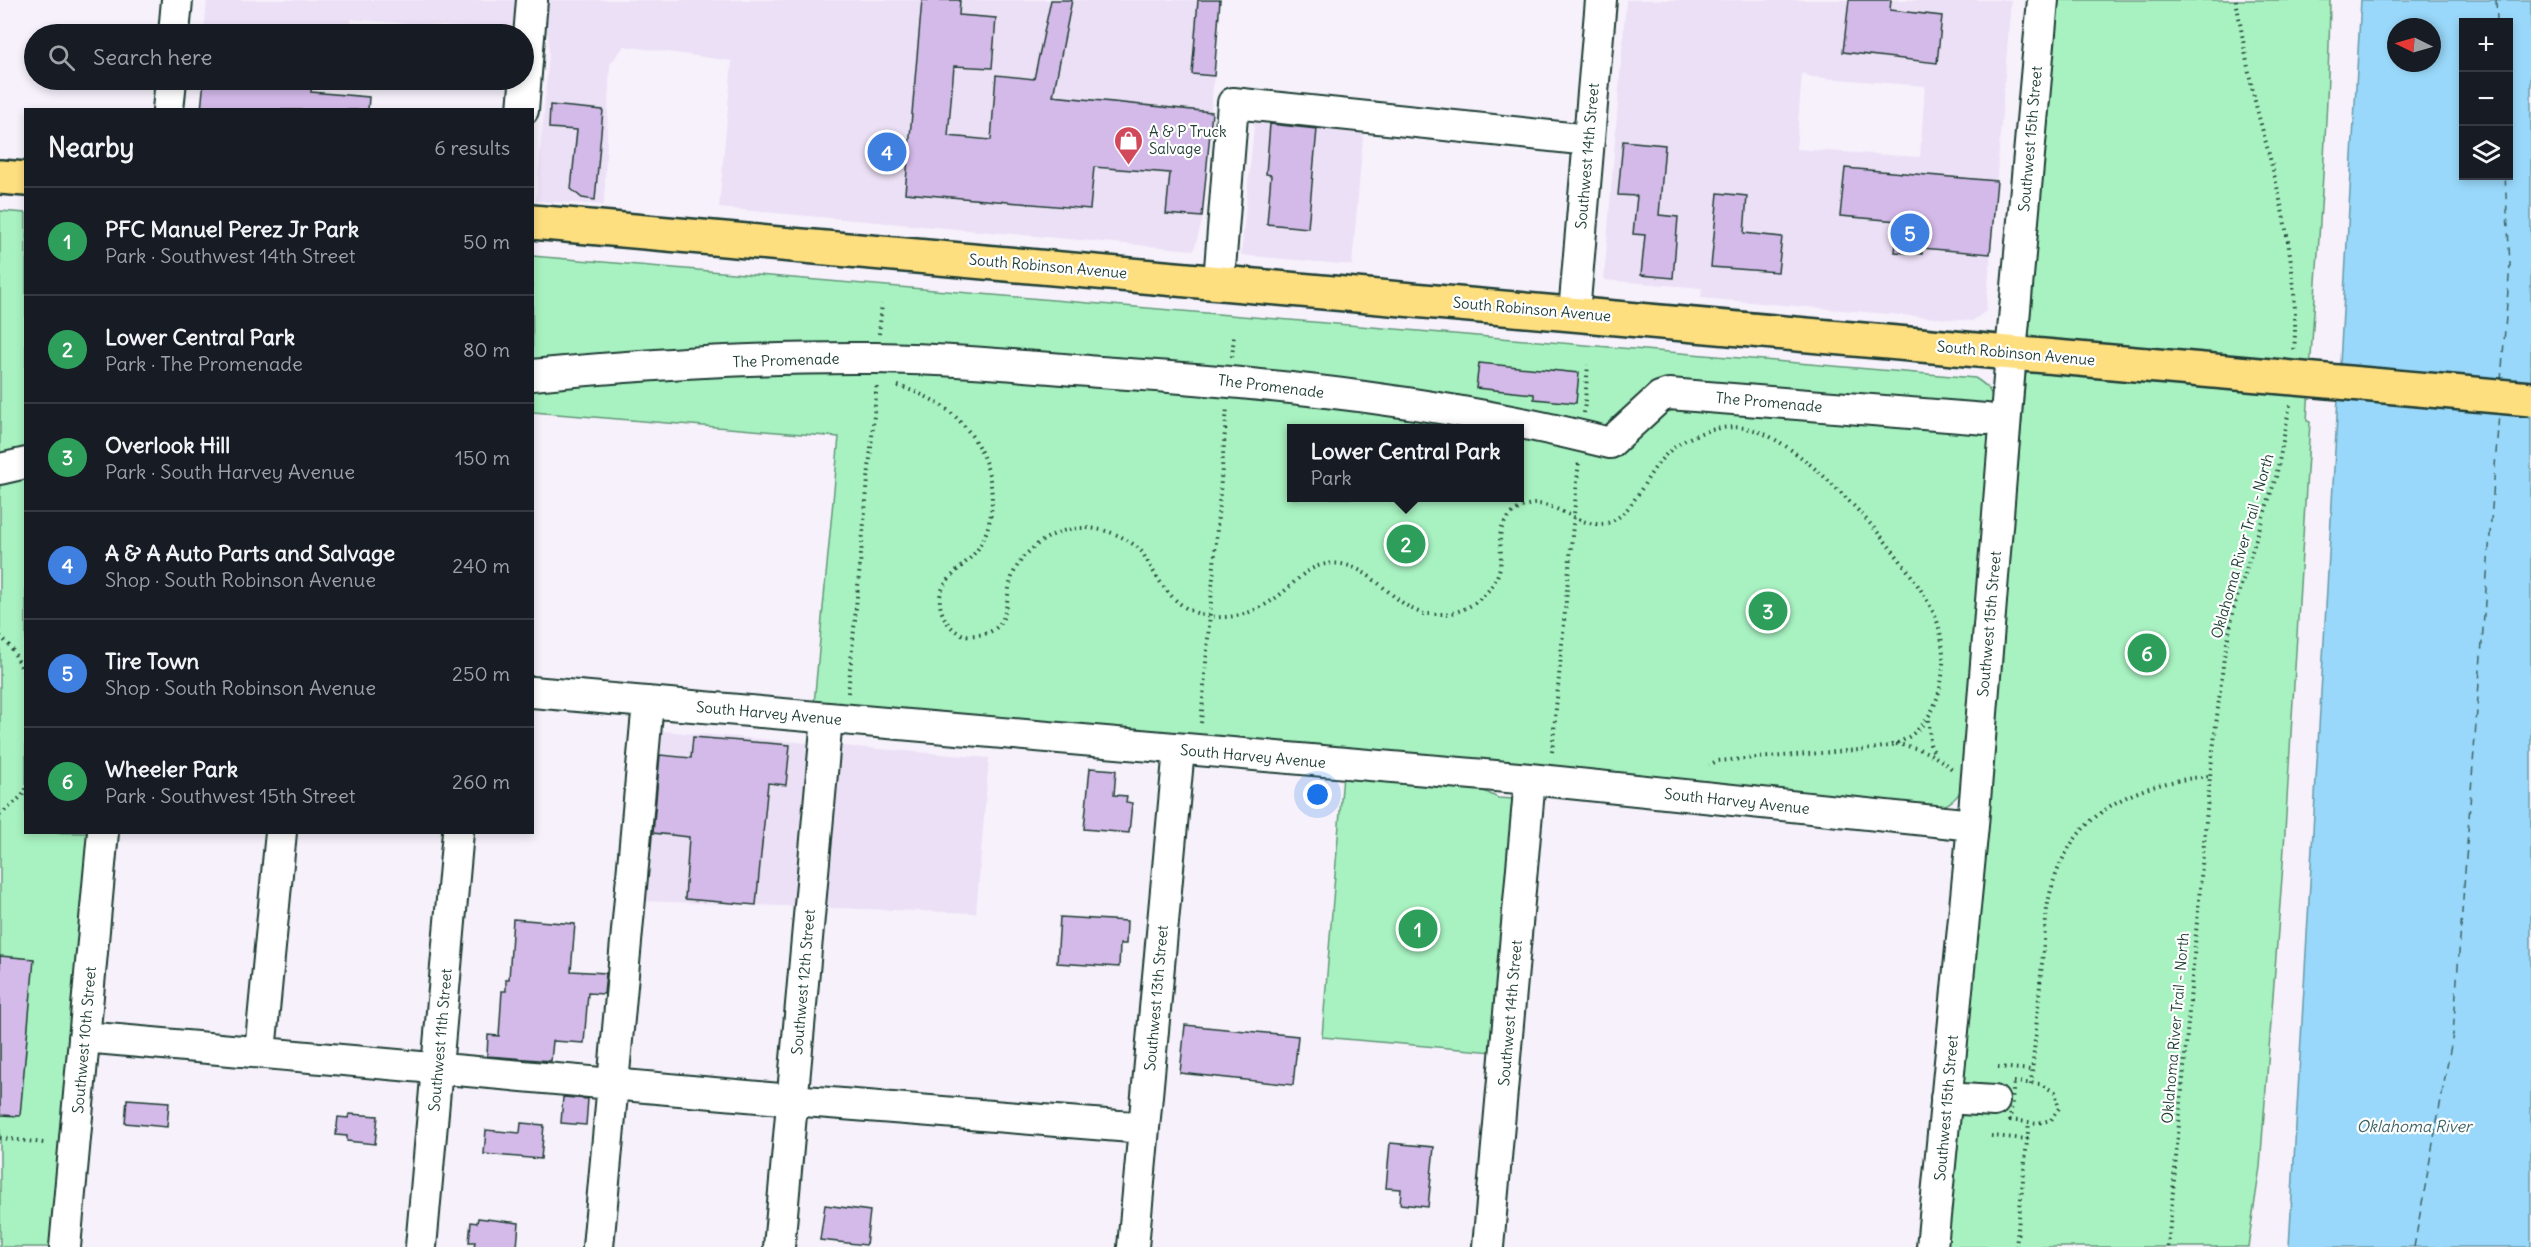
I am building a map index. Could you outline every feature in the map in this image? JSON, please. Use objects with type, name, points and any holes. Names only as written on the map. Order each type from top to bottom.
[{"type":"main road","points":[[0,177],[24,179]]},
{"type":"main road","name":"South Robinson Avenue","points":[[534,222],[1220,281],[2531,399]]},
{"type":"street","points":[[175,24],[177,0]]},
{"type":"street","points":[[530,24],[532,0]]},
{"type":"street","name":"Southwest 14th Street","points":[[1574,313],[1601,0]]},
{"type":"street","name":"Southwest 15th Street","points":[[1932,1247],[1973,825],[2011,353],[2043,0]]},
{"type":"street","points":[[168,108],[170,90]]},
{"type":"street","points":[[523,108],[525,90]]},
{"type":"street","points":[[1220,281],[1233,103],[1589,140]]},
{"type":"street","name":"The Promenade","points":[[534,375],[764,360],[877,358],[1230,380],[1410,402],[1509,420],[1610,443],[1660,397],[1669,394],[1986,419]]},
{"type":"street","points":[[0,469],[24,463]]},
{"type":"street","name":"South Harvey Avenue","points":[[534,692],[1530,779],[1973,825]]},
{"type":"street","points":[[598,1247],[648,702]]},
{"type":"street","name":"Southwest 12th Street","points":[[779,1247],[826,718]]},
{"type":"street","name":"Southwest 13th Street","points":[[1133,1247],[1179,749]]},
{"type":"street","name":"Southwest 14th Street","points":[[1488,1247],[1530,779]]},
{"type":"street","name":"Southwest 10th Street","points":[[66,1247],[103,834]]},
{"type":"street","points":[[260,1052],[281,834]]},
{"type":"street","name":"Southwest 11th Street","points":[[421,1247],[458,834]]},
{"type":"street","points":[[84,1037],[792,1100],[1144,1128]]},
{"type":"street","points":[[1946,1098],[1994,1101]]},
{"type":"path","points":[[2236,0],[2253,91],[2279,192],[2291,255],[2295,339],[2293,362]]},
{"type":"path","points":[[877,358],[882,304]]},
{"type":"path","points":[[1201,723],[1234,335]]},
{"type":"path","points":[[1552,752],[1588,365]]},
{"type":"path","points":[[848,693],[877,382],[920,393],[945,408],[973,439],[988,466],[993,494],[990,521],[980,546],[967,563],[946,582],[940,596],[941,612],[949,626],[963,635],[980,635],[1001,624],[1007,608],[1012,575],[1025,556],[1049,536],[1071,529],[1100,528],[1125,540],[1143,552],[1155,575],[1178,602],[1192,611],[1210,616],[1225,618],[1249,614],[1269,604],[1301,575],[1321,565],[1340,564],[1361,571],[1425,614],[1460,612],[1484,596],[1494,580],[1500,566],[1500,531],[1508,517],[1523,505],[1547,504],[1574,517],[1603,524],[1614,520],[1629,507],[1662,457],[1682,442],[1722,427],[1749,429],[1774,438],[1798,453],[1854,506],[1888,546],[1928,602],[1938,623],[1944,651],[1942,678],[1936,706],[1929,720],[1896,744]]},
{"type":"path","name":"Oklahoma River Trail - North","points":[[2168,1247],[2222,665],[2243,578],[2272,493],[2289,420],[2290,397]]},
{"type":"path","points":[[0,636],[11,646],[24,672]]},
{"type":"path","points":[[1929,720],[1930,744],[1936,756]]},
{"type":"path","points":[[1709,765],[1717,761],[1862,750],[1896,744],[1917,747],[1936,756],[1957,774]]},
{"type":"path","points":[[2031,1083],[2047,908],[2054,880],[2069,847],[2090,822],[2120,799],[2136,791],[2168,781],[2210,776]]},
{"type":"path","points":[[0,815],[24,792]]},
{"type":"path","points":[[1998,1067],[2032,1070]]},
{"type":"path","points":[[2014,1082],[2031,1083],[2048,1086],[2055,1092],[2059,1101],[2058,1108],[2051,1120],[2045,1123],[2010,1120],[2014,1082]]},
{"type":"path","points":[[2016,1247],[2029,1122]]},
{"type":"path","points":[[1991,1136],[2028,1139]]},
{"type":"path","points":[[0,1138],[44,1143]]},
{"type":"shaded area","points":[[207,0],[1220,0],[1202,221],[1194,250],[719,208],[732,61],[624,46],[610,64],[604,205],[536,201],[549,54],[548,34],[534,33],[534,24],[417,24],[351,19],[351,24],[205,24]]},
{"type":"shaded area","points":[[1626,0],[2011,0],[1986,311],[1972,321],[1701,298],[1702,288],[1604,280]],"holes":[[[1802,73],[1812,77],[1925,86],[1920,157],[1796,149]]]},
{"type":"shaded area","points":[[1255,117],[1364,126],[1352,265],[1241,255]]},
{"type":"shaded area","points":[[662,731],[989,758],[976,913],[642,901]]},
{"type":"green space","points":[[2057,0],[2330,0],[2324,158],[2307,421],[2310,422],[2283,864],[2260,1167],[2248,1247],[1944,1247],[2020,441]]},
{"type":"green space","points":[[0,211],[24,213],[24,834],[90,834],[52,1247],[0,1247]]},
{"type":"green space","points":[[534,256],[1975,378],[1988,389],[1994,405],[1963,787],[1951,802],[1933,810],[814,704],[839,437],[534,412]]},
{"type":"green space","points":[[1343,775],[1476,787],[1498,798],[1513,799],[1515,807],[1494,1052],[1322,1037]]},
{"type":"water","name":"Oklahoma River","points":[[2361,0],[2531,0],[2531,1247],[2289,1247]]},
{"type":"building","points":[[922,0],[960,0],[959,15],[996,18],[992,68],[954,66],[948,136],[991,140],[996,75],[1034,79],[1051,0],[1072,0],[1053,96],[1212,112],[1202,217],[1166,214],[1170,173],[1094,167],[1090,209],[905,193]]},
{"type":"building","points":[[1198,0],[1220,0],[1214,76],[1192,74]]},
{"type":"building","points":[[1849,0],[1891,0],[1890,10],[1942,16],[1937,63],[1843,52]]},
{"type":"building","points":[[203,90],[311,90],[311,92],[369,97],[368,108],[201,108]]},
{"type":"building","points":[[550,105],[603,110],[595,200],[582,198],[571,189],[577,130],[549,128]]},
{"type":"building","points":[[1270,124],[1317,129],[1308,228],[1267,224],[1271,175],[1266,174]]},
{"type":"building","points":[[1623,141],[1665,145],[1659,215],[1678,217],[1673,278],[1641,275],[1645,235],[1633,234],[1637,196],[1618,195]]},
{"type":"building","points":[[1845,168],[1997,181],[1990,254],[1922,248],[1922,254],[1895,252],[1898,221],[1840,216]]},
{"type":"building","points":[[1718,193],[1747,196],[1744,233],[1782,237],[1778,272],[1711,267]]},
{"type":"building","points":[[1479,363],[1579,373],[1576,403],[1534,399],[1534,394],[1476,388]]},
{"type":"building","points":[[693,737],[790,745],[786,785],[768,783],[756,905],[685,899],[689,837],[653,833],[660,755],[691,758]]},
{"type":"building","points":[[1090,768],[1116,770],[1114,795],[1127,796],[1126,802],[1132,803],[1129,833],[1084,829]]},
{"type":"building","points":[[1060,917],[1127,921],[1126,944],[1120,944],[1119,967],[1057,963]]},
{"type":"building","points":[[513,919],[575,924],[571,971],[606,973],[604,994],[588,993],[584,1043],[553,1041],[551,1061],[487,1056],[488,1035],[499,1036],[502,991],[506,991],[506,979],[509,979]]},
{"type":"building","points":[[0,956],[34,959],[20,1116],[0,1115]]},
{"type":"building","points":[[1185,1025],[1298,1036],[1293,1085],[1180,1073]]},
{"type":"building","points":[[563,1097],[588,1099],[586,1125],[561,1123]]},
{"type":"building","points":[[127,1099],[169,1102],[167,1127],[125,1123]]},
{"type":"building","points":[[349,1114],[378,1116],[375,1144],[347,1141],[347,1136],[336,1135],[338,1117],[348,1118]]},
{"type":"building","points":[[521,1123],[544,1125],[541,1159],[484,1154],[486,1130],[520,1133]]},
{"type":"building","points":[[1390,1143],[1434,1147],[1428,1207],[1400,1204],[1401,1189],[1386,1188]]},
{"type":"building","points":[[825,1205],[870,1211],[866,1245],[820,1240]]},
{"type":"building","points":[[478,1218],[519,1223],[517,1247],[474,1247],[475,1242],[469,1242],[471,1222],[477,1223]]},
{"type":"ferry route","points":[[2496,0],[2497,18]]},
{"type":"ferry route","points":[[2501,381],[2510,264],[2505,180]]},
{"type":"ferry route","points":[[2414,1247],[2453,1034],[2499,413]]},
{"type":"place","name":"A & A Auto Parts and Salvage","points":[[887,152]]},
{"type":"place","name":"A & P Truck Salvage","points":[[1128,166]]},
{"type":"place","name":"Tire Town","points":[[1910,233]]},
{"type":"place","name":"Lower Central Park","points":[[1406,544]]},
{"type":"place","name":"Overlook Hill","points":[[1768,611]]},
{"type":"place","name":"Wheeler Park","points":[[2147,653]]},
{"type":"place","name":"PFC Manuel Perez Jr Park","points":[[1418,929]]}]
